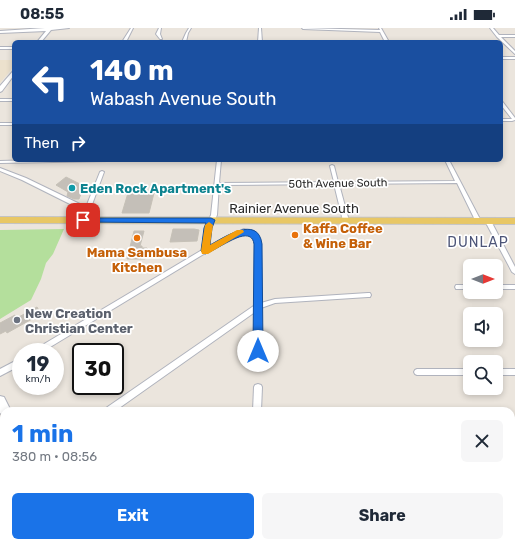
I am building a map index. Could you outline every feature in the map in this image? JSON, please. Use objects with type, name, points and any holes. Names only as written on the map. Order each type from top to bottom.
[{"type":"main road","name":"Rainier Avenue South","points":[[0,220],[515,221]]},
{"type":"street","points":[[0,32],[67,28]]},
{"type":"street","points":[[125,40],[132,28]]},
{"type":"street","points":[[160,28],[158,34],[162,38]]},
{"type":"street","points":[[184,40],[186,33],[190,28]]},
{"type":"street","points":[[260,28],[260,40]]},
{"type":"street","points":[[303,28],[336,30],[381,29],[386,40]]},
{"type":"street","points":[[491,28],[502,40]]},
{"type":"street","points":[[41,40],[50,29]]},
{"type":"street","points":[[498,36],[515,36]]},
{"type":"street","points":[[503,41],[515,53]]},
{"type":"street","points":[[0,48],[12,48]]},
{"type":"street","points":[[503,58],[515,58]]},
{"type":"street","points":[[0,90],[12,75]]},
{"type":"street","points":[[0,100],[12,100]]},
{"type":"street","points":[[503,105],[514,120]]},
{"type":"street","points":[[503,120],[514,120]]},
{"type":"street","points":[[0,124],[12,124]]},
{"type":"street","points":[[0,162],[12,162]]},
{"type":"street","points":[[205,251],[208,228],[214,215],[219,162]]},
{"type":"street","points":[[448,162],[478,220]]},
{"type":"street","points":[[332,166],[346,221]]},
{"type":"street","points":[[0,169],[87,210]]},
{"type":"street","points":[[83,220],[102,172]]},
{"type":"street","name":"50th Avenue South","points":[[217,184],[458,182]]},
{"type":"street","points":[[488,221],[515,272]]},
{"type":"street","points":[[51,343],[205,251],[244,231],[253,234],[258,239],[258,351]]},
{"type":"street","points":[[458,287],[463,287]]},
{"type":"street","points":[[503,287],[515,287]]},
{"type":"street","points":[[115,407],[258,306],[275,302],[368,295]]},
{"type":"street","points":[[0,373],[12,366]]},
{"type":"street","points":[[417,372],[463,372]]},
{"type":"street","points":[[503,372],[515,372]]},
{"type":"street","points":[[257,407],[258,387]]},
{"type":"shaded area","points":[[0,60],[12,60],[12,68],[0,83]]},
{"type":"green space","points":[[64,229],[53,254],[46,263],[41,279],[31,300],[0,319],[0,230]]},
{"type":"building","name":"Eden Rock Apartment's","points":[[66,177],[84,186],[79,199],[74,199],[67,196],[68,192],[56,185]]},
{"type":"building","points":[[128,193],[154,193],[149,213],[122,213]]},
{"type":"building","name":"Mama Sambusa Kitchen","points":[[173,229],[199,230],[197,241],[170,242]]},
{"type":"building","name":"Mama Sambusa Kitchen","points":[[134,231],[144,231],[140,246],[142,246],[142,248],[147,248],[148,250],[145,259],[127,259]]},
{"type":"building","name":"New Creation Christian Center","points":[[37,307],[41,314],[7,333],[6,331],[0,334],[0,323],[15,315],[17,318]]},
{"type":"slow traffic","points":[[209,225],[205,251],[240,232]]},
{"type":"place","name":"Eden Rock Apartment's","points":[[72,188]]},
{"type":"place","name":"Kaffa Coffee & Wine Bar","points":[[295,235]]},
{"type":"place","name":"Mama Sambusa Kitchen","points":[[137,238]]},
{"type":"place","name":"New Creation Christian Center","points":[[17,320]]},
{"type":"district","name":"DUNLAP","points":[[478,242]]},
{"type":"route","points":[[83,220],[211,220],[208,228],[205,251],[238,233],[244,231],[253,234],[258,239],[258,351]]}]
